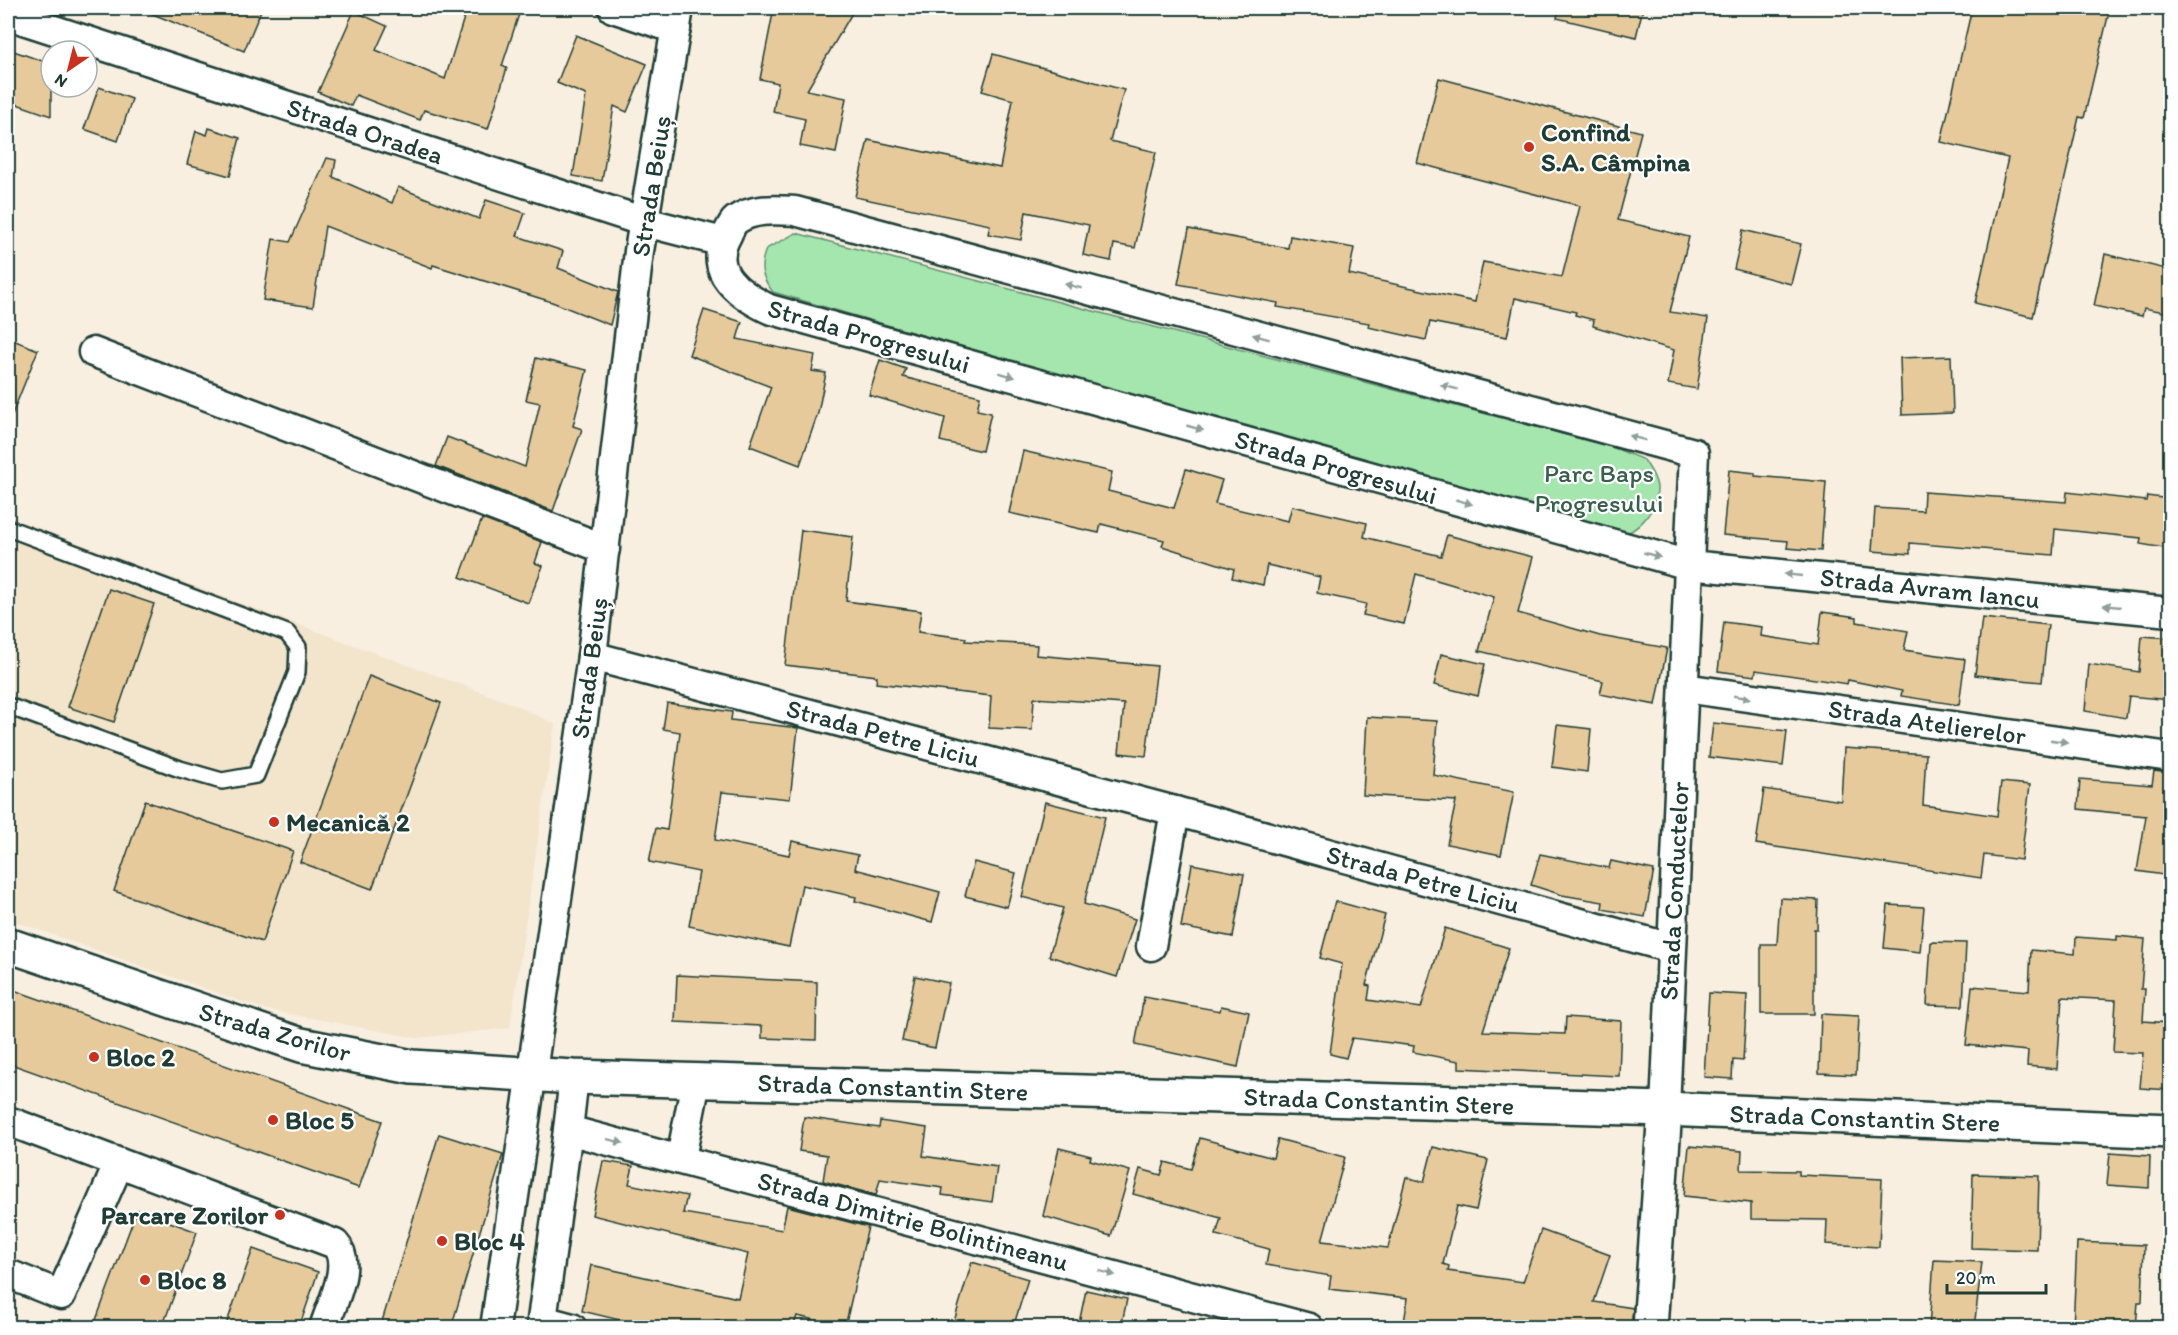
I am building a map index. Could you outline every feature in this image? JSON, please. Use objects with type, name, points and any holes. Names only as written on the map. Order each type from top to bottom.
[{"type":"street","points":[[613,8],[678,18]]},
{"type":"street","name":"Strada Oradea","points":[[8,15],[645,222],[723,242]]},
{"type":"street","name":"Strada Beiuș","points":[[495,1328],[592,656],[639,251],[678,18]]},
{"type":"street","name":"Strada Conductelor","points":[[723,242],[735,220],[761,210],[795,211],[1694,453],[1665,1109],[1650,1328]]},
{"type":"street","name":"Strada Progresului","points":[[723,242],[721,263],[727,281],[744,297],[769,309],[1689,565]]},
{"type":"street","points":[[93,352],[605,549]]},
{"type":"street","name":"Strada Avram Iancu","points":[[1689,565],[2170,612]]},
{"type":"street","name":"Strada Petre Liciu","points":[[592,656],[1175,811],[1671,948]]},
{"type":"street","name":"Strada Atelierelor","points":[[1684,688],[2170,757]]},
{"type":"street","points":[[1151,946],[1175,811]]},
{"type":"street","name":"Strada Zorilor","points":[[8,945],[301,1045],[412,1067],[581,1077]]},
{"type":"street","points":[[572,1328],[542,1320],[568,1130],[581,1077]]},
{"type":"street","name":"Strada Constantin Stere","points":[[581,1077],[1665,1109],[2170,1131]]},
{"type":"street","points":[[681,1158],[696,1082]]},
{"type":"street","points":[[8,1121],[335,1244],[342,1252],[344,1263],[324,1328]]},
{"type":"street","name":"Strada Dimitrie Bolintineanu","points":[[568,1130],[681,1158],[1309,1328]]},
{"type":"street","points":[[8,1274],[61,1295],[119,1163]]},
{"type":"lane","points":[[8,528],[287,633],[298,647],[297,672],[256,775],[222,781],[180,769],[8,706]]},
{"type":"shaded area","name":"Mecanică 2","points":[[8,517],[513,704],[555,724],[510,1028],[417,1038],[263,1009],[8,919]]},
{"type":"green space","name":"Parc Baps Progresului","points":[[796,233],[1612,447],[1644,460],[1656,483],[1656,499],[1649,514],[1638,526],[1618,537],[773,292],[762,272],[762,261],[766,249]]},
{"type":"building","points":[[138,8],[262,8],[244,51]]},
{"type":"building","points":[[467,8],[521,8],[502,66],[507,68],[488,129],[424,110],[420,120],[356,95],[351,106],[318,92],[354,11],[387,26],[376,50],[445,79]]},
{"type":"building","points":[[774,8],[855,8],[807,90],[846,98],[836,153],[800,146],[805,119],[773,112],[778,83],[760,79]]},
{"type":"building","points":[[1559,8],[1643,8],[1636,37],[1557,18]]},
{"type":"building","points":[[1972,8],[2110,8],[2084,118],[2079,117],[2033,317],[1975,303],[2008,158],[1941,142]]},
{"type":"building","points":[[576,35],[647,64],[627,112],[614,106],[602,181],[573,176],[586,95],[557,83]]},
{"type":"building","points":[[8,49],[39,60],[39,99],[51,99],[51,116],[8,101]]},
{"type":"building","points":[[993,54],[1124,90],[1110,141],[1156,152],[1135,248],[1114,244],[1111,261],[1083,255],[1089,225],[1026,212],[1021,240],[988,234],[990,225],[855,197],[868,140],[1000,168],[1013,100],[982,91]]},
{"type":"building","points":[[1439,78],[1641,132],[1618,220],[1689,237],[1670,312],[1708,318],[1697,389],[1668,384],[1674,350],[1593,326],[1594,320],[1575,315],[1576,312],[1515,298],[1507,337],[1430,322],[1426,340],[1368,327],[1369,323],[1277,307],[1278,303],[1178,284],[1189,229],[1288,248],[1290,236],[1354,248],[1349,274],[1475,302],[1483,262],[1562,277],[1580,206],[1417,163]]},
{"type":"building","points":[[99,87],[132,99],[118,141],[84,129],[95,99],[99,99]]},
{"type":"building","points":[[209,128],[240,138],[230,176],[187,164],[196,131],[207,135]]},
{"type":"building","points":[[327,158],[336,160],[333,177],[392,203],[398,187],[479,219],[486,200],[525,213],[517,236],[563,251],[558,268],[618,292],[610,325],[552,302],[433,265],[432,268],[325,226],[313,307],[263,300],[273,239],[290,242]]},
{"type":"building","points":[[1743,230],[1801,244],[1791,284],[1734,269]]},
{"type":"building","points":[[2105,254],[2170,270],[2170,313],[2144,308],[2142,316],[2094,306]]},
{"type":"building","points":[[704,310],[742,322],[737,339],[815,355],[812,371],[826,373],[818,413],[800,465],[750,446],[771,387],[689,355]]},
{"type":"building","points":[[8,338],[38,350],[9,422],[8,422]]},
{"type":"building","points":[[1951,356],[1953,413],[1902,415],[1900,358]]},
{"type":"building","points":[[536,358],[587,370],[573,426],[582,429],[553,511],[436,466],[447,437],[525,467],[540,403],[526,400]]},
{"type":"building","points":[[880,360],[906,369],[903,377],[980,396],[977,410],[991,413],[982,451],[940,441],[945,418],[869,395]]},
{"type":"building","points":[[1023,451],[1112,472],[1108,491],[1174,508],[1186,469],[1222,480],[1215,504],[1288,521],[1292,506],[1367,523],[1364,537],[1441,556],[1447,535],[1533,557],[1518,613],[1600,636],[1667,648],[1656,705],[1600,694],[1603,681],[1479,651],[1494,597],[1416,574],[1404,624],[1363,615],[1366,604],[1317,593],[1320,577],[1267,565],[1263,585],[1232,578],[1234,569],[1162,546],[1164,540],[1101,524],[1099,533],[1009,513]]},
{"type":"building","points":[[1729,470],[1755,473],[1755,476],[1826,482],[1821,551],[1787,548],[1788,541],[1723,535]]},
{"type":"building","points":[[1924,492],[2066,502],[2067,492],[2146,501],[2147,496],[2170,499],[2170,549],[2140,544],[2141,538],[2055,529],[2053,555],[1910,543],[1910,554],[1872,551],[1875,508],[1923,511]]},
{"type":"building","points":[[482,519],[542,542],[535,563],[543,566],[528,603],[460,577]]},
{"type":"building","points":[[801,530],[853,537],[846,601],[921,611],[918,632],[966,638],[965,641],[1037,645],[1036,655],[1157,666],[1146,756],[1119,753],[1124,704],[1034,698],[1032,730],[989,728],[991,696],[876,683],[877,676],[785,665]]},
{"type":"building","points":[[109,589],[154,604],[114,722],[68,707]]},
{"type":"building","points":[[1822,612],[1857,617],[1857,622],[1908,631],[1904,650],[1965,659],[1959,705],[1901,696],[1902,691],[1848,680],[1847,684],[1756,670],[1755,676],[1718,671],[1724,622],[1762,627],[1761,636],[1818,645]]},
{"type":"building","points":[[1982,618],[2048,625],[2042,682],[1975,675]]},
{"type":"building","points":[[2142,636],[2170,638],[2170,700],[2129,696],[2126,718],[2085,711],[2089,664],[2139,672]]},
{"type":"building","points":[[1441,654],[1485,664],[1478,696],[1434,685]]},
{"type":"building","points":[[369,676],[441,703],[372,889],[300,862]]},
{"type":"building","points":[[667,703],[732,712],[731,720],[798,728],[790,799],[722,792],[715,840],[789,855],[792,841],[858,855],[855,869],[940,892],[932,922],[855,901],[856,897],[802,885],[789,947],[689,926],[699,872],[649,862],[656,828],[667,830],[680,732],[663,729]]},
{"type":"building","points":[[1367,717],[1437,721],[1433,775],[1514,792],[1501,855],[1447,844],[1456,801],[1363,795]]},
{"type":"building","points":[[1713,723],[1787,731],[1783,766],[1709,757]]},
{"type":"building","points":[[1557,725],[1591,729],[1587,772],[1552,767]]},
{"type":"building","points":[[1844,748],[1926,754],[1923,805],[1997,816],[2001,782],[2030,785],[2021,860],[1984,855],[1981,878],[1756,844],[1764,789],[1841,801]]},
{"type":"building","points":[[2154,771],[2170,773],[2170,876],[2137,871],[2146,816],[2078,809],[2080,779],[2152,785]]},
{"type":"building","points":[[145,801],[293,851],[262,942],[114,891]]},
{"type":"building","points":[[1045,802],[1105,817],[1084,904],[1135,919],[1117,977],[1049,956],[1063,908],[1022,897]]},
{"type":"building","points":[[1540,854],[1609,868],[1611,861],[1654,870],[1645,917],[1602,909],[1603,902],[1562,895],[1531,885]]},
{"type":"building","points":[[974,862],[1016,873],[1007,907],[965,896]]},
{"type":"building","points":[[1192,864],[1244,874],[1233,937],[1181,927]]},
{"type":"building","points":[[1780,898],[1818,900],[1817,929],[1814,929],[1814,1014],[1761,1014],[1761,944],[1777,944]]},
{"type":"building","points":[[1335,901],[1385,915],[1366,985],[1370,986],[1368,1000],[1421,1008],[1445,928],[1509,948],[1483,1031],[1565,1034],[1566,1017],[1621,1021],[1619,1076],[1459,1068],[1459,1061],[1413,1052],[1414,1046],[1352,1038],[1346,1058],[1330,1054],[1342,964],[1320,958]]},
{"type":"building","points":[[1888,905],[1924,907],[1920,952],[1884,948]]},
{"type":"building","points":[[2117,936],[2145,939],[2141,989],[2145,989],[2143,1021],[2170,1023],[2170,1090],[2140,1088],[2143,1053],[2113,1052],[2116,1000],[2062,997],[2057,1069],[2027,1066],[2028,1051],[1966,1045],[1972,986],[2029,991],[2031,950],[2075,954],[2076,937],[2117,940]]},
{"type":"building","points":[[1931,942],[1966,943],[1963,1006],[1927,1005]]},
{"type":"building","points":[[677,975],[817,982],[816,1040],[762,1038],[762,1026],[675,1022]]},
{"type":"building","points":[[915,976],[949,983],[935,1048],[902,1041]]},
{"type":"building","points":[[8,988],[382,1121],[359,1188],[8,1063]]},
{"type":"building","points":[[1709,993],[1747,995],[1743,1061],[1733,1060],[1732,1079],[1704,1077]]},
{"type":"building","points":[[1144,997],[1220,1011],[1221,1006],[1249,1012],[1238,1067],[1135,1045]]},
{"type":"building","points":[[1821,1014],[1859,1016],[1856,1075],[1819,1073]]},
{"type":"building","points":[[804,1117],[879,1128],[880,1121],[927,1128],[923,1156],[997,1167],[992,1202],[942,1195],[943,1188],[880,1179],[876,1195],[823,1181],[827,1155],[799,1151]]},
{"type":"building","name":"Bloc 4","points":[[439,1134],[503,1154],[451,1328],[380,1328]]},
{"type":"building","points":[[1200,1138],[1273,1158],[1278,1139],[1345,1157],[1322,1241],[1388,1248],[1406,1177],[1424,1182],[1433,1147],[1488,1160],[1476,1210],[1457,1206],[1443,1264],[1449,1266],[1448,1271],[1523,1282],[1541,1230],[1610,1255],[1594,1302],[1633,1308],[1631,1328],[1403,1328],[1408,1298],[1329,1289],[1331,1276],[1266,1265],[1269,1249],[1216,1235],[1221,1218],[1133,1194],[1140,1169],[1161,1175],[1165,1162],[1191,1169]]},
{"type":"building","points":[[1689,1146],[1742,1151],[1741,1170],[1799,1171],[1799,1175],[1882,1179],[1879,1247],[1826,1244],[1827,1220],[1751,1219],[1751,1203],[1684,1196]]},
{"type":"building","points":[[1059,1148],[1091,1156],[1090,1160],[1130,1171],[1111,1236],[1043,1216]]},
{"type":"building","points":[[2110,1153],[2150,1156],[2149,1188],[2107,1185]]},
{"type":"building","points":[[603,1161],[633,1166],[629,1184],[687,1196],[683,1213],[782,1230],[787,1206],[868,1227],[845,1327],[797,1316],[793,1328],[750,1328],[715,1320],[714,1328],[653,1328],[582,1311],[591,1265],[738,1298],[748,1254],[592,1215]]},
{"type":"building","points":[[1973,1174],[2039,1176],[2037,1250],[1971,1248]]},
{"type":"building","name":"Bloc 8","points":[[137,1210],[197,1232],[162,1328],[93,1328]]},
{"type":"building","points":[[2077,1242],[2144,1245],[2142,1302],[2138,1302],[2136,1328],[2073,1328]]},
{"type":"building","points":[[253,1249],[318,1272],[299,1328],[225,1328]]},
{"type":"building","points":[[1934,1260],[1982,1262],[1974,1328],[1929,1328]]},
{"type":"building","points":[[972,1262],[1028,1279],[1013,1328],[952,1328]]},
{"type":"building","points":[[1086,1290],[1127,1299],[1121,1328],[1078,1328]]},
{"type":"place","name":"Confind S.A. Câmpina","points":[[1529,147]]},
{"type":"place","name":"Mecanică 2","points":[[274,822]]},
{"type":"place","name":"Bloc 2","points":[[94,1057]]},
{"type":"place","name":"Bloc 5","points":[[273,1120]]},
{"type":"place","name":"Parcare Zorilor","points":[[280,1215]]},
{"type":"place","name":"Bloc 4","points":[[442,1241]]},
{"type":"place","name":"Bloc 8","points":[[145,1280]]}]
